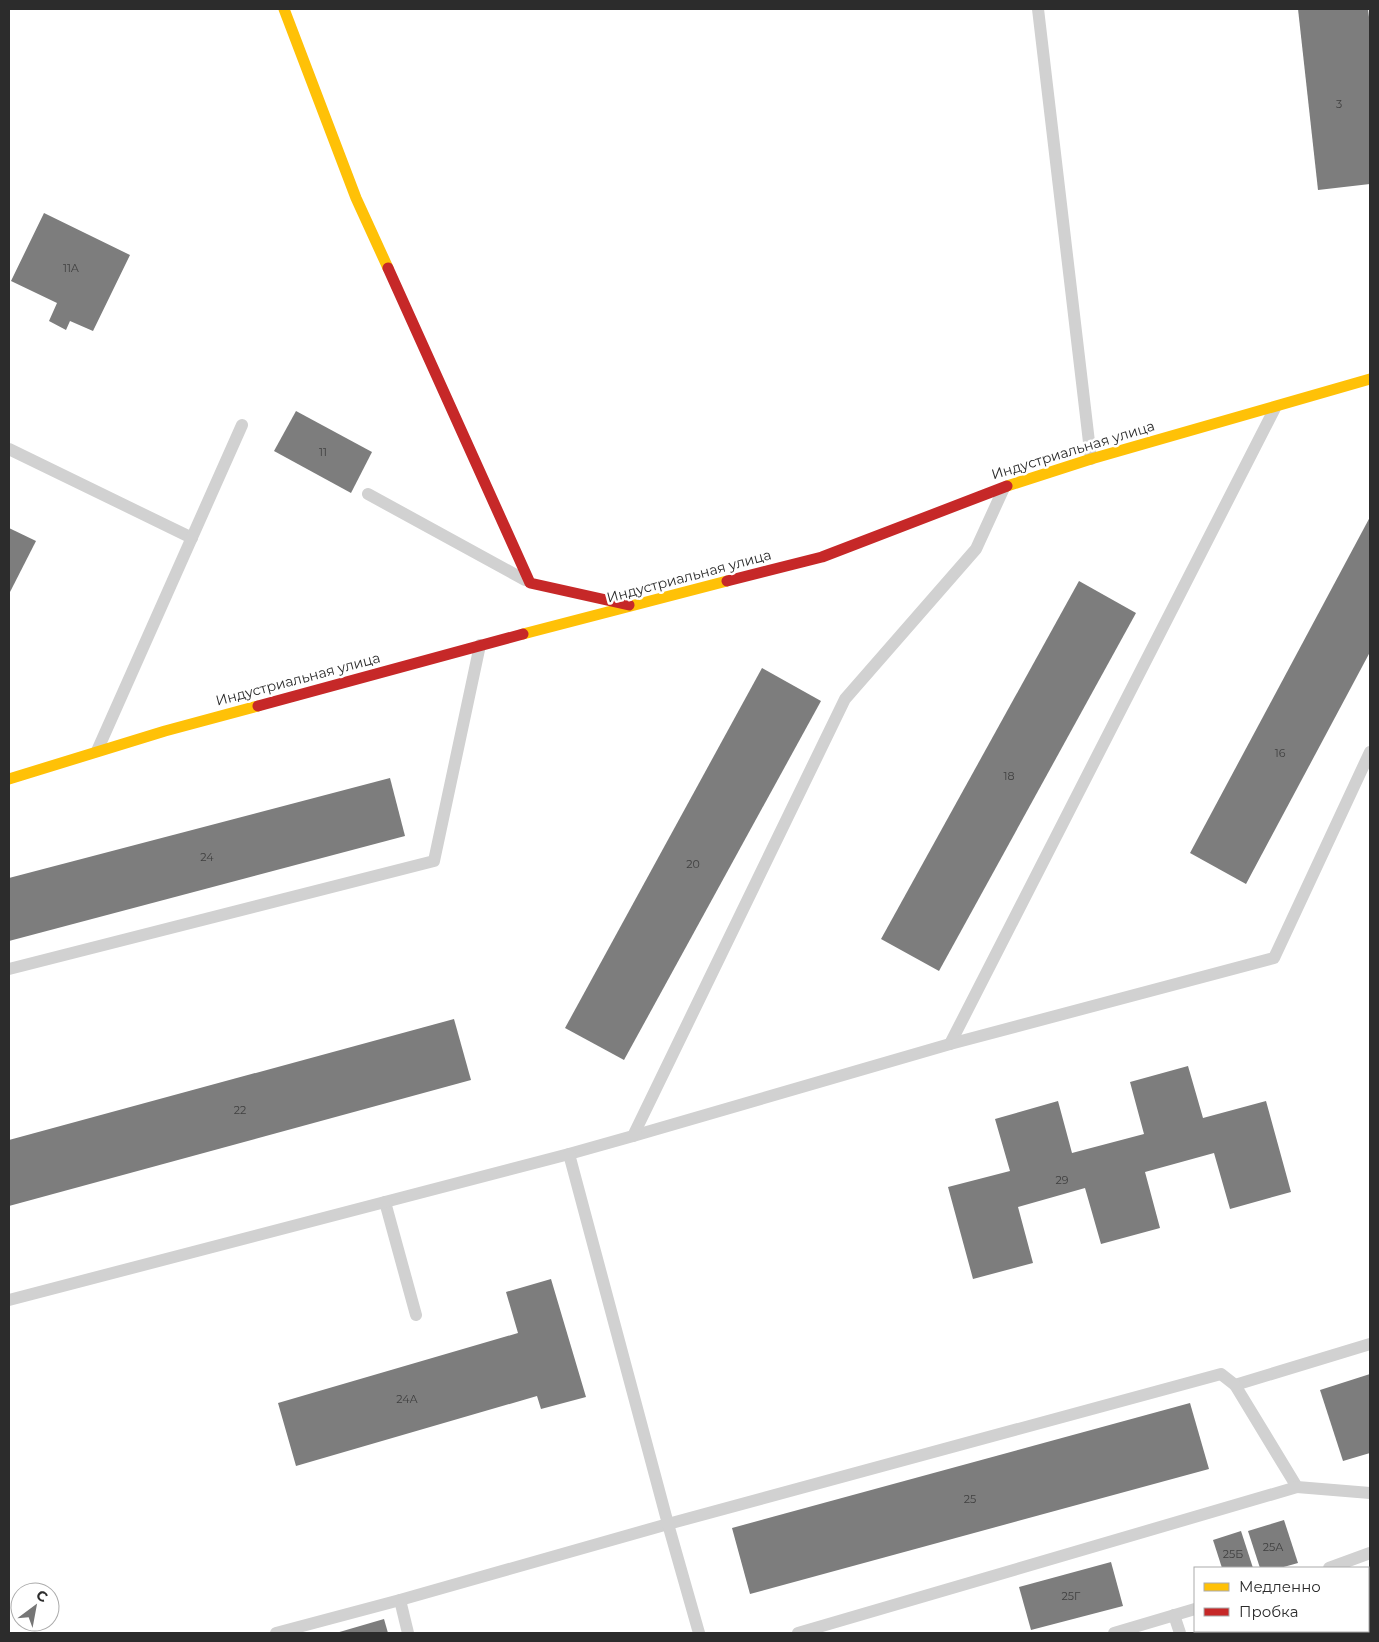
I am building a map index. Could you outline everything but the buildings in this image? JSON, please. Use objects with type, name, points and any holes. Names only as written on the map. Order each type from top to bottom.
[{"type":"street","points":[[284,9],[356,198],[530,583],[632,606]]},
{"type":"street","name":"Индустриальная улица","points":[[9,779],[165,731],[480,645],[822,557],[1006,486],[1091,459],[1370,379]]},
{"type":"lane","points":[[1038,9],[1091,459]]},
{"type":"lane","points":[[950,1044],[1277,406]]},
{"type":"lane","points":[[97,751],[242,425]]},
{"type":"lane","points":[[9,449],[192,538]]},
{"type":"lane","points":[[633,1136],[845,699],[976,549],[1006,486]]},
{"type":"lane","points":[[368,494],[530,583]]},
{"type":"lane","points":[[9,969],[434,861],[480,645]]},
{"type":"lane","points":[[9,1300],[569,1154],[950,1044],[1274,958],[1370,752]]},
{"type":"lane","points":[[569,1154],[699,1633]]},
{"type":"lane","points":[[385,1202],[416,1315]]},
{"type":"lane","points":[[1235,1385],[1370,1344]]},
{"type":"lane","points":[[276,1633],[668,1524],[1221,1374],[1235,1385],[1298,1487]]},
{"type":"lane","points":[[798,1633],[1298,1487],[1370,1493]]},
{"type":"lane","points":[[1331,1567],[1370,1553]]},
{"type":"lane","points":[[400,1600],[408,1633]]},
{"type":"lane","points":[[1114,1633],[1194,1609]]},
{"type":"lane","points":[[1174,1615],[1180,1633]]},
{"type":"traffic: slow","points":[[284,9],[356,198],[388,268]]},
{"type":"traffic: slow","points":[[1007,486],[1091,459],[1370,379]]},
{"type":"traffic: slow","points":[[523,634],[727,581]]},
{"type":"traffic: slow","points":[[9,779],[165,731],[258,706]]},
{"type":"traffic: jam","points":[[388,268],[530,583],[629,605]]},
{"type":"traffic: jam","points":[[727,581],[822,557],[1007,486]]},
{"type":"traffic: jam","points":[[258,706],[523,634]]}]
